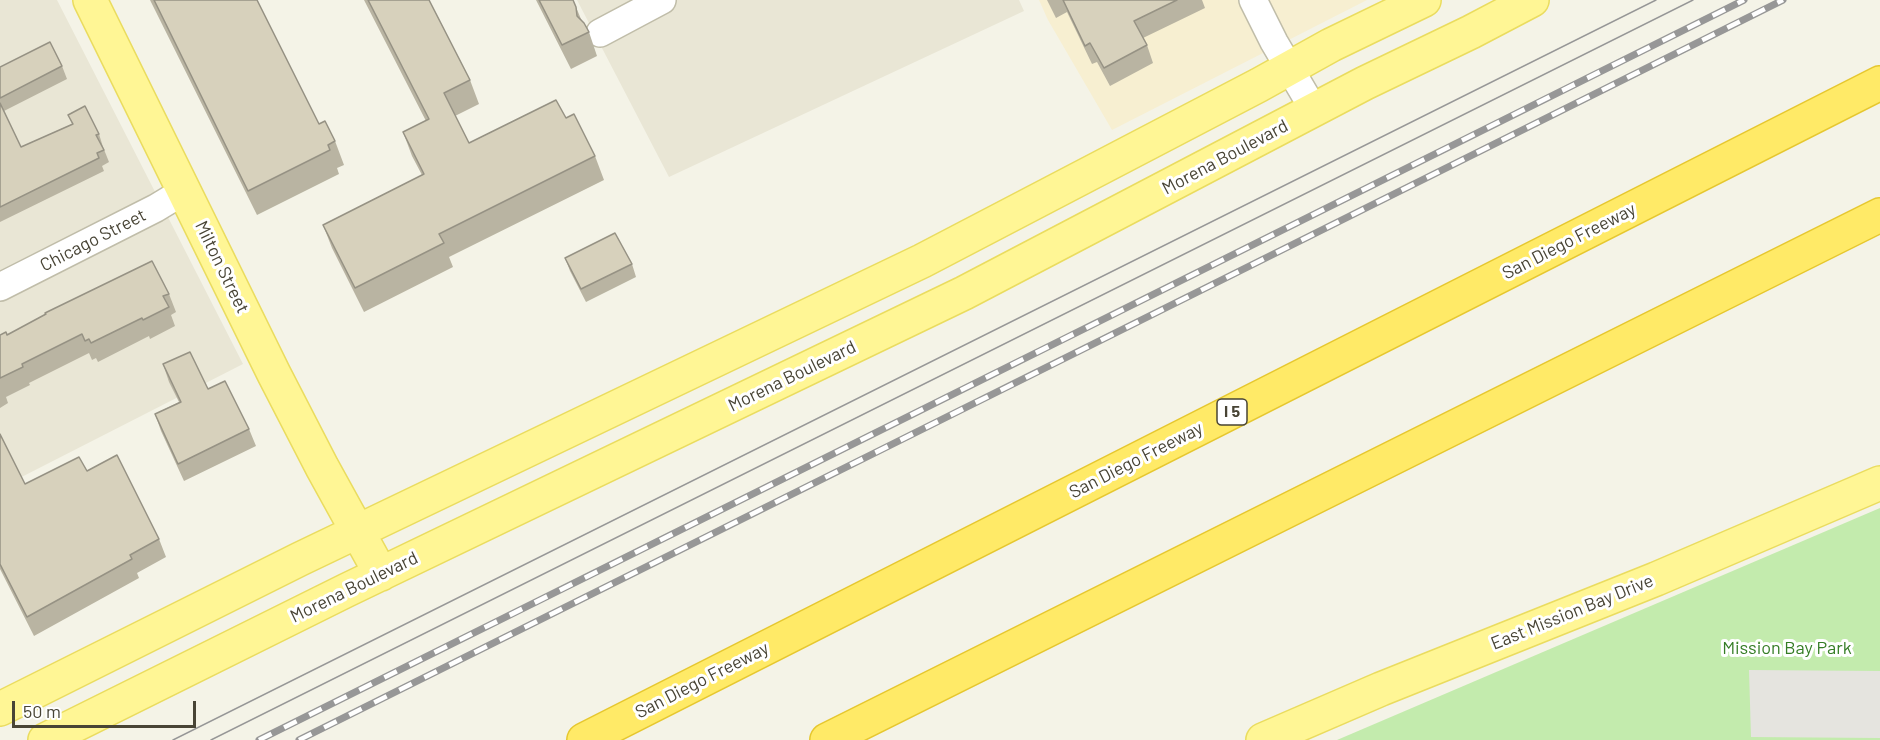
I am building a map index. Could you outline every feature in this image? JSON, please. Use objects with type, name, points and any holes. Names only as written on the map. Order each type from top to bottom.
[{"type":"highway","name":"San Diego Freeway","points":[[584,740],[1880,83]]},
{"type":"highway","points":[[826,740],[1880,215]]},
{"type":"main road","name":"Milton Street","points":[[90,0],[279,384],[381,573]]},
{"type":"main road","points":[[0,709],[359,531],[922,261],[1331,45],[1424,0]]},
{"type":"main road","name":"Morena Boulevard","points":[[45,740],[381,573],[964,293],[1365,82],[1471,32],[1532,0]]},
{"type":"main road","name":"East Mission Bay Drive","points":[[1263,740],[1392,685],[1656,579],[1880,483]]},
{"type":"street","points":[[600,33],[662,0]]},
{"type":"street","points":[[1253,0],[1274,42],[1314,110]]},
{"type":"street","name":"Chicago Street","points":[[0,286],[156,208],[184,190]]},
{"type":"shaded area","points":[[0,0],[57,0],[243,364],[0,488]]},
{"type":"shaded area","points":[[577,0],[1019,0],[1024,11],[669,177]]},
{"type":"shaded area","points":[[1039,0],[1367,0],[1112,130],[1048,20]]},
{"type":"shaded area","points":[[1749,670],[1880,671],[1880,738],[1751,737]]},
{"type":"green space","name":"Mission Bay Park","points":[[1880,508],[1880,740],[1337,740]]},
{"type":"building","points":[[154,0],[257,0],[319,124],[325,121],[335,141],[328,145],[330,150],[248,191]]},
{"type":"building","points":[[368,0],[429,0],[470,80],[444,93],[469,143],[556,100],[566,118],[574,114],[595,156],[439,234],[444,243],[355,288],[323,225],[424,174],[403,132],[429,119]]},
{"type":"building","points":[[539,0],[573,0],[577,16],[589,32],[562,45]]},
{"type":"building","points":[[1063,0],[1177,0],[1134,21],[1147,45],[1104,68],[1090,43],[1085,46]]},
{"type":"building","points":[[50,42],[62,66],[0,98],[0,67]]},
{"type":"building","points":[[0,103],[21,147],[73,124],[68,115],[85,106],[104,150],[97,153],[99,158],[0,207]]},
{"type":"building","points":[[615,233],[632,264],[581,289],[565,258]]},
{"type":"building","points":[[152,261],[169,294],[163,296],[169,307],[91,343],[89,339],[85,341],[82,334],[22,364],[23,367],[0,378],[0,335],[6,332],[7,335],[45,313]]},
{"type":"building","points":[[190,352],[208,389],[225,381],[249,429],[178,464],[155,414],[181,402],[163,364]]},
{"type":"building","points":[[0,434],[25,484],[79,457],[87,471],[117,455],[159,539],[130,555],[132,559],[27,617],[0,564]]},
{"type":"tram line","points":[[173,740],[1656,0]]},
{"type":"tram line","points":[[211,740],[1693,0]]},
{"type":"railway","points":[[259,740],[1744,0]]},
{"type":"railway","points":[[299,740],[1783,0]]}]
